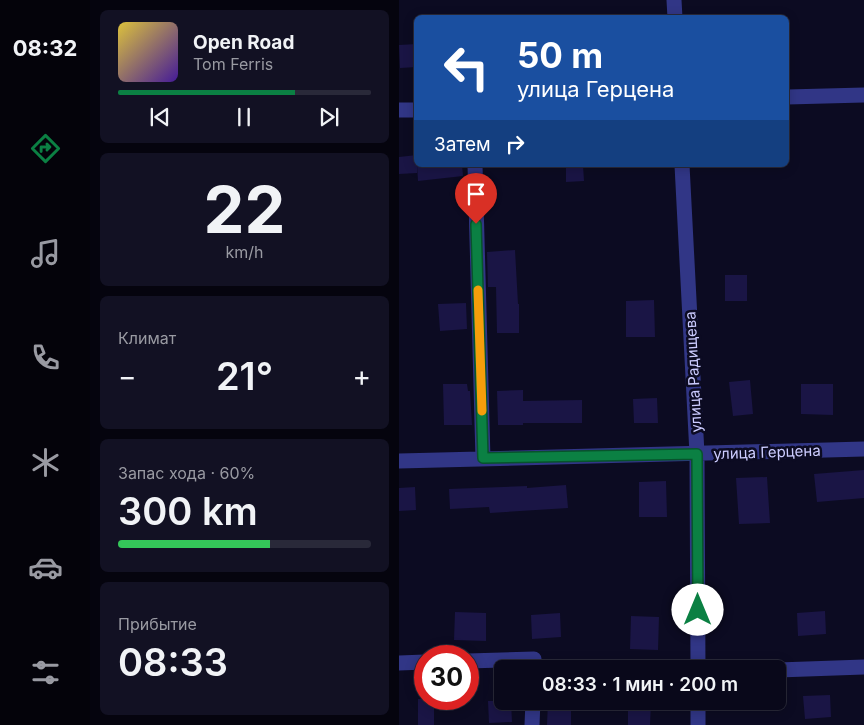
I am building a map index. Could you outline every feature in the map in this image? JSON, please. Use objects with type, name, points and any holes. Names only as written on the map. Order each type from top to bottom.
[{"type":"street","points":[[675,0],[675,15]]},
{"type":"street","points":[[789,97],[864,95]]},
{"type":"street","points":[[399,110],[414,110]]},
{"type":"street","points":[[475,167],[483,458]]},
{"type":"street","name":"улица Радищева","points":[[682,167],[697,454],[698,660]]},
{"type":"street","name":"улица Герцена","points":[[399,461],[864,449]]},
{"type":"street","points":[[479,661],[494,660]]},
{"type":"street","points":[[501,660],[534,660]]},
{"type":"street","points":[[399,663],[414,662]]},
{"type":"street","points":[[786,670],[864,666]]},
{"type":"street","points":[[532,725],[533,710]]},
{"type":"street","points":[[698,710],[698,725]]},
{"type":"building","points":[[414,44],[414,67],[400,68],[399,45]]},
{"type":"building","points":[[414,155],[414,167],[417,167],[417,173],[399,174],[399,157]]},
{"type":"building","points":[[417,167],[462,167],[463,176],[418,181]]},
{"type":"building","points":[[566,167],[583,167],[584,181],[566,182]]},
{"type":"building","points":[[515,250],[519,333],[497,333],[496,287],[488,287],[487,252]]},
{"type":"building","points":[[725,275],[747,275],[747,301],[725,301]]},
{"type":"building","points":[[654,300],[655,337],[626,337],[626,301]]},
{"type":"building","points":[[466,303],[467,329],[440,331],[438,304]]},
{"type":"building","points":[[750,380],[753,414],[733,416],[729,382]]},
{"type":"building","points":[[443,384],[467,384],[468,391],[470,391],[472,425],[444,425]]},
{"type":"building","points":[[801,384],[833,384],[833,415],[801,414]]},
{"type":"building","points":[[523,390],[523,401],[582,400],[582,423],[498,425],[497,391]]},
{"type":"building","points":[[657,398],[658,423],[634,423],[633,399]]},
{"type":"building","points":[[865,470],[865,498],[817,502],[814,474]]},
{"type":"building","points":[[767,477],[770,523],[739,524],[736,478]]},
{"type":"building","points":[[666,481],[667,517],[639,517],[639,482]]},
{"type":"building","points":[[566,485],[568,508],[490,513],[489,507],[450,509],[449,489],[527,486],[527,488]]},
{"type":"building","points":[[415,487],[416,510],[399,511],[399,488]]},
{"type":"building","points":[[825,611],[826,634],[798,636],[797,613]]},
{"type":"building","points":[[455,612],[486,613],[486,641],[454,640]]},
{"type":"building","points":[[560,613],[561,637],[532,639],[531,615]]},
{"type":"building","points":[[631,616],[659,617],[658,650],[630,649]]},
{"type":"building","points":[[830,695],[831,717],[805,719],[803,696]]},
{"type":"building","points":[[488,701],[494,701],[494,710],[511,710],[512,722],[489,723]]},
{"type":"building","points":[[418,710],[434,710],[434,725],[418,725]]},
{"type":"building","points":[[548,710],[571,710],[571,725],[547,725]]},
{"type":"building","points":[[628,710],[651,710],[650,725],[628,725]]},
{"type":"slow traffic","points":[[478,290],[482,411]]},
{"type":"route","points":[[476,224],[483,458],[697,454],[698,610]]}]
